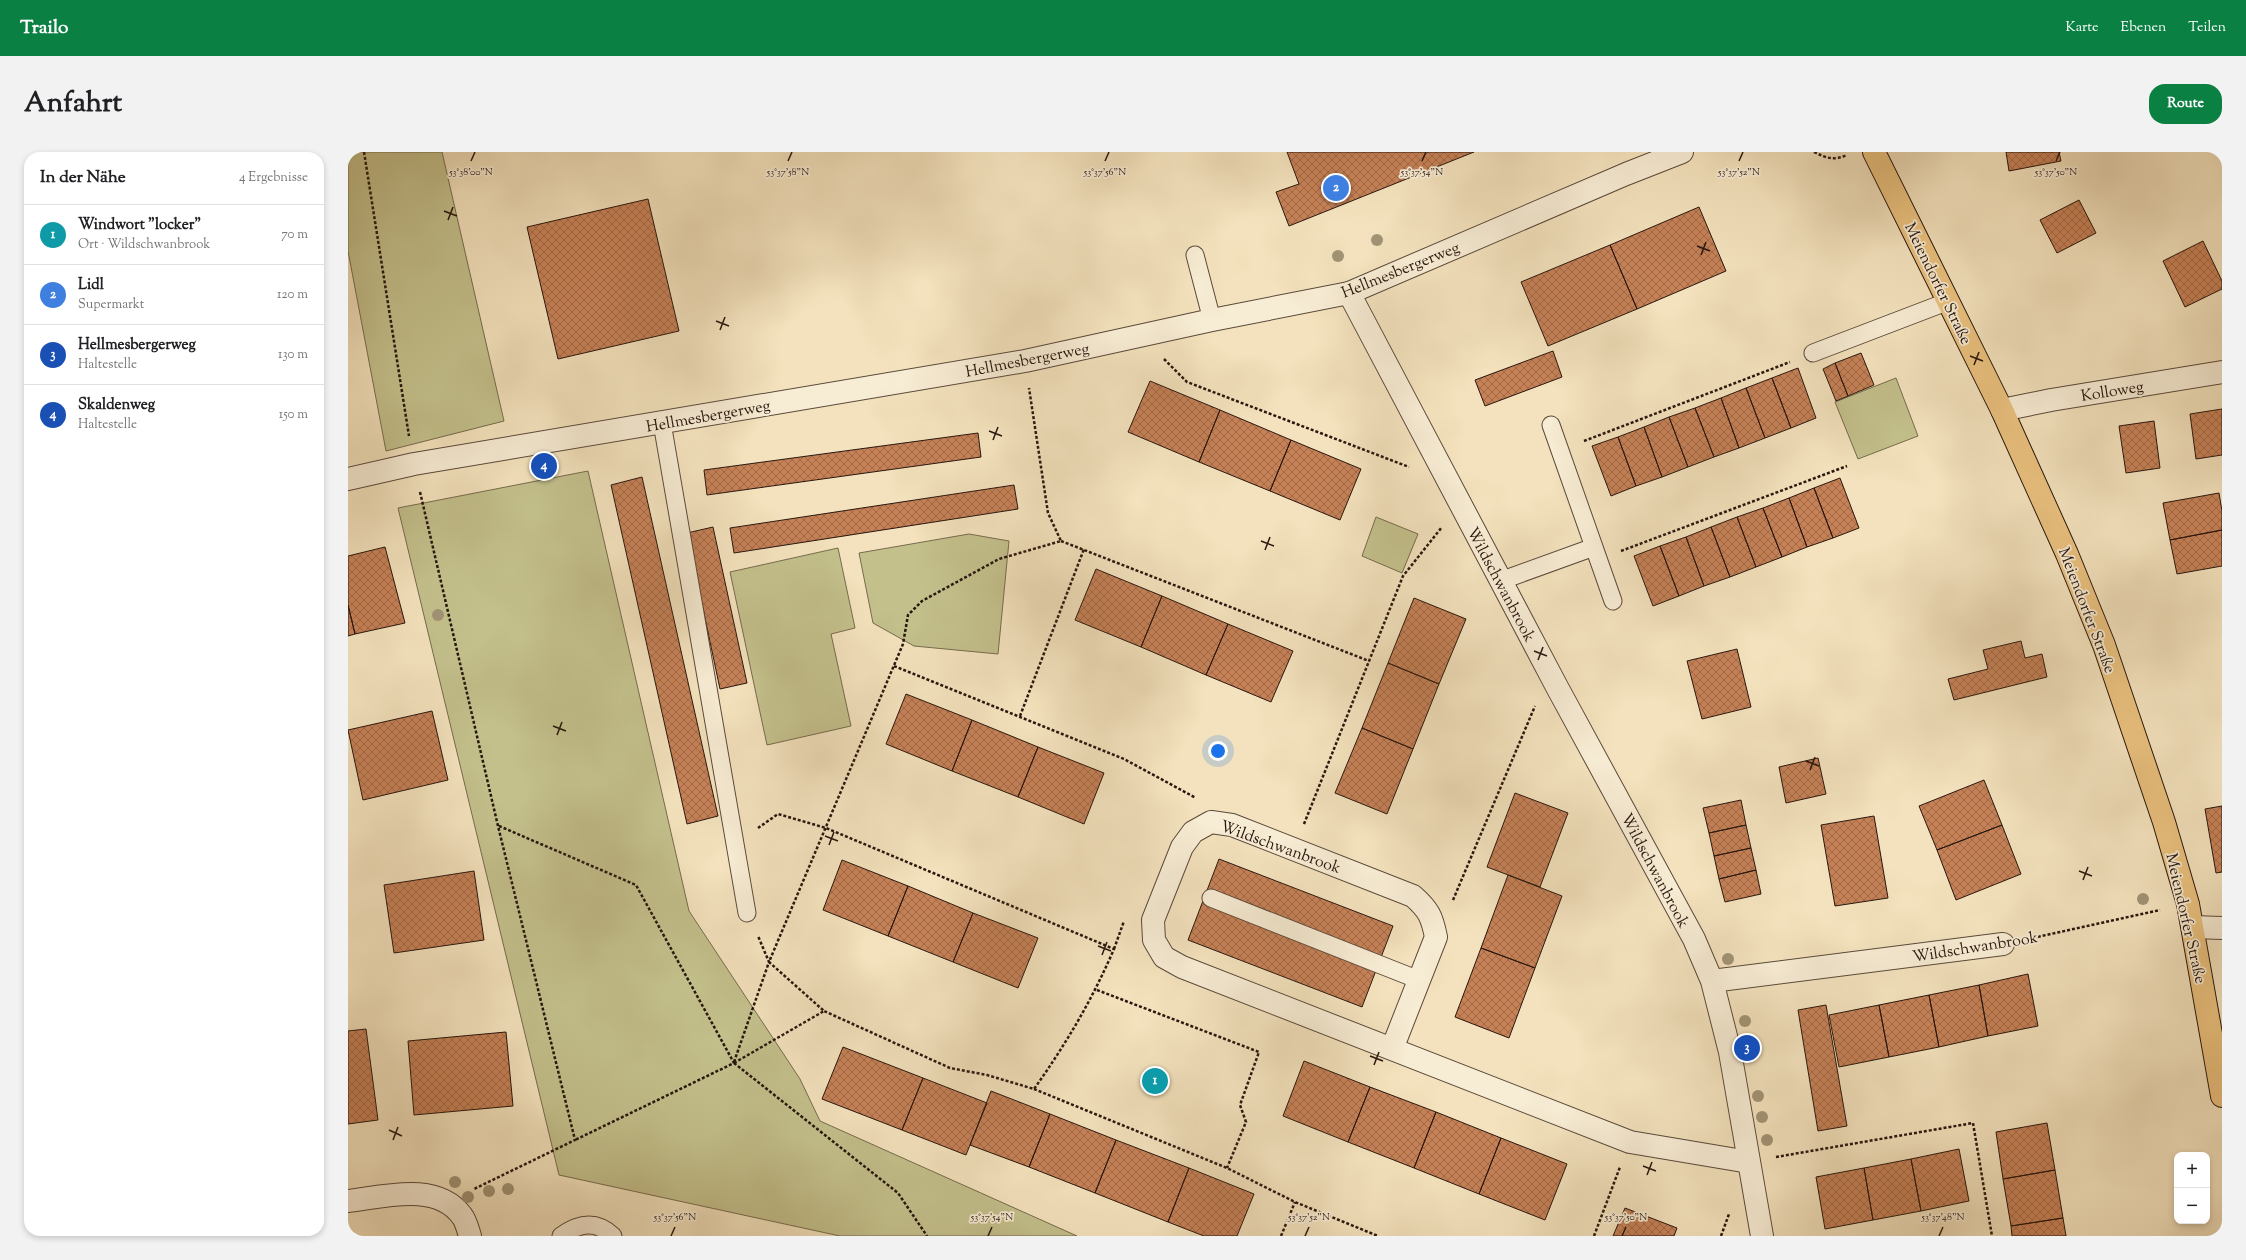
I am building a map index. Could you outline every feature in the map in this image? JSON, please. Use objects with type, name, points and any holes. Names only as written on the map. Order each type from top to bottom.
[{"type":"main road","name":"Meiendorfer Straße","points":[[1874,152],[2002,410],[2067,554],[2104,645],[2164,822],[2188,904],[2222,1096]]},
{"type":"street","name":"Hellmesbergerweg","points":[[348,479],[414,464],[1025,361],[1212,320],[1349,293],[1626,174],[1682,152]]},
{"type":"street","name":"Wildschwanbrook","points":[[1349,293],[1500,581],[1694,940],[1712,981],[1730,1052],[1762,1236]]},
{"type":"street","name":"Kolloweg","points":[[2002,410],[2051,400],[2222,372]]},
{"type":"street","name":"Wildschwanbrook","points":[[1392,1049],[1436,938],[1433,920],[1426,907],[1413,896],[1232,825],[1211,822],[1193,832],[1182,847],[1153,920],[1154,940],[1164,957],[1182,967],[1630,1142],[1749,1162]]},
{"type":"street","points":[[2192,927],[2222,928]]},
{"type":"street","name":"Wildschwanbrook","points":[[1712,981],[2002,944]]},
{"type":"street","points":[[348,1201],[402,1195],[428,1194],[446,1203],[462,1216],[470,1236]]},
{"type":"lane","points":[[1195,255],[1212,320]]},
{"type":"lane","points":[[1813,353],[1949,301]]},
{"type":"lane","points":[[662,423],[747,913]]},
{"type":"lane","points":[[1551,425],[1613,602]]},
{"type":"lane","points":[[1500,581],[1596,553]]},
{"type":"lane","points":[[1211,898],[1419,980]]},
{"type":"lane","points":[[561,1236],[573,1226],[584,1225],[606,1229],[613,1236]]},
{"type":"path","points":[[364,152],[414,464],[498,826],[575,1140]]},
{"type":"path","points":[[1814,152],[1827,159],[1838,159],[1854,152]]},
{"type":"path","points":[[1141,336],[1187,382],[1448,481]]},
{"type":"path","points":[[1560,450],[1813,353]]},
{"type":"path","points":[[1025,361],[1048,513],[1061,541]]},
{"type":"path","points":[[1596,553],[1847,466]]},
{"type":"path","points":[[1304,824],[1403,576],[1445,523]]},
{"type":"path","points":[[734,1063],[769,962],[903,644],[908,615],[922,601],[999,559],[1061,541],[1369,661]]},
{"type":"path","points":[[1020,716],[1084,549]]},
{"type":"path","points":[[894,666],[1124,759],[1202,801],[1211,822]]},
{"type":"path","points":[[1433,920],[1452,903],[1538,697],[1557,687]]},
{"type":"path","points":[[735,843],[778,814],[826,828],[1114,949],[1097,990],[1058,1055],[1034,1089]]},
{"type":"path","points":[[498,826],[636,885],[734,1063],[898,1193],[927,1236]]},
{"type":"path","name":"Wildschwanbrook","points":[[2002,944],[2188,904]]},
{"type":"path","points":[[769,962],[824,1011],[950,1068],[987,1075],[1034,1089],[1227,1168],[1295,1202],[1378,1236]]},
{"type":"path","points":[[1097,990],[1260,1052],[1240,1105],[1246,1122],[1227,1168]]},
{"type":"path","points":[[446,1203],[734,1063],[824,1011]]},
{"type":"path","points":[[1749,1162],[1972,1123],[1992,1236]]},
{"type":"path","points":[[1594,1236],[1630,1142]]},
{"type":"path","points":[[1281,1236],[1295,1202]]},
{"type":"shaded area","points":[[348,152],[442,152],[504,421],[386,451],[348,251]]},
{"type":"shaded area","points":[[1896,378],[1918,436],[1858,459],[1835,402]]},
{"type":"shaded area","points":[[588,471],[689,911],[800,1079],[820,1121],[1077,1236],[840,1236],[559,1175],[398,508]]},
{"type":"shaded area","points":[[1376,517],[1418,534],[1402,573],[1362,556]]},
{"type":"shaded area","points":[[969,534],[1009,541],[998,654],[914,646],[873,623],[859,553]]},
{"type":"shaded area","points":[[838,548],[855,628],[831,634],[851,726],[767,745],[730,572]]},
{"type":"building","points":[[1287,152],[1474,152],[1289,226],[1276,192],[1299,184]]},
{"type":"building","points":[[2006,152],[2059,152],[2061,161],[2009,171]]},
{"type":"building","points":[[648,199],[679,331],[558,359],[527,227]]},
{"type":"building","points":[[2079,200],[2096,233],[2057,253],[2040,220]]},
{"type":"building","points":[[1699,207],[1726,271],[1637,309],[1610,245]]},
{"type":"building","points":[[2203,241],[2222,281],[2222,289],[2185,307],[2163,261]]},
{"type":"building","points":[[1610,245],[1637,309],[1548,346],[1521,282]]},
{"type":"building","points":[[1553,351],[1562,377],[1485,406],[1475,380]]},
{"type":"building","points":[[1861,353],[1874,385],[1848,396],[1835,363]]},
{"type":"building","points":[[1835,363],[1848,396],[1836,401],[1823,369]]},
{"type":"building","points":[[1798,368],[1816,418],[1791,428],[1772,378]]},
{"type":"building","points":[[1772,378],[1791,428],[1765,438],[1746,388]]},
{"type":"building","points":[[1150,381],[1220,410],[1199,462],[1128,432]]},
{"type":"building","points":[[1746,388],[1765,438],[1739,448],[1721,398]]},
{"type":"building","points":[[1721,398],[1739,448],[1714,457],[1695,408]]},
{"type":"building","points":[[1695,408],[1714,457],[1688,467],[1669,417]]},
{"type":"building","points":[[2222,409],[2222,455],[2196,459],[2190,414]]},
{"type":"building","points":[[1220,410],[1291,440],[1270,491],[1199,462]]},
{"type":"building","points":[[1669,417],[1688,467],[1662,477],[1644,427]]},
{"type":"building","points":[[2154,421],[2160,468],[2126,473],[2119,426]]},
{"type":"building","points":[[1644,427],[1662,477],[1636,486],[1618,437]]},
{"type":"building","points":[[978,433],[981,457],[707,495],[704,470]]},
{"type":"building","points":[[1618,437],[1636,486],[1611,496],[1592,446]]},
{"type":"building","points":[[1291,440],[1361,469],[1340,520],[1270,491]]},
{"type":"building","points":[[642,477],[718,816],[687,824],[611,485]]},
{"type":"building","points":[[1840,478],[1859,528],[1833,538],[1814,488]]},
{"type":"building","points":[[1014,485],[1018,509],[734,553],[730,528]]},
{"type":"building","points":[[1814,488],[1833,538],[1807,547],[1789,498]]},
{"type":"building","points":[[2219,493],[2222,511],[2222,530],[2170,540],[2163,503]]},
{"type":"building","points":[[1789,498],[1807,547],[1782,557],[1763,508]]},
{"type":"building","points":[[1763,508],[1782,557],[1756,567],[1737,517]]},
{"type":"building","points":[[1737,517],[1756,567],[1730,577],[1711,527]]},
{"type":"building","points":[[713,527],[747,683],[720,689],[687,533]]},
{"type":"building","points":[[1711,527],[1730,577],[1704,586],[1686,537]]},
{"type":"building","points":[[2222,530],[2222,566],[2177,574],[2170,540]]},
{"type":"building","points":[[1686,537],[1704,586],[1679,596],[1660,546]]},
{"type":"building","points":[[1660,546],[1679,596],[1653,606],[1634,556]]},
{"type":"building","points":[[385,547],[405,623],[355,634],[348,605],[348,556]]},
{"type":"building","points":[[1096,569],[1162,596],[1141,647],[1075,620]]},
{"type":"building","points":[[1162,596],[1228,624],[1206,675],[1141,647]]},
{"type":"building","points":[[1414,598],[1466,619],[1439,684],[1388,663]]},
{"type":"building","points":[[348,605],[355,634],[348,636]]},
{"type":"building","points":[[1228,624],[1293,651],[1271,702],[1206,675]]},
{"type":"building","points":[[2021,641],[2025,658],[2042,654],[2047,677],[1954,700],[1948,679],[1988,669],[1983,650]]},
{"type":"building","points":[[1737,649],[1751,707],[1702,719],[1687,661]]},
{"type":"building","points":[[1388,663],[1439,684],[1413,749],[1362,728]]},
{"type":"building","points":[[906,694],[972,720],[952,771],[886,744]]},
{"type":"building","points":[[432,711],[448,780],[363,800],[348,730]]},
{"type":"building","points":[[972,720],[1038,747],[1018,797],[952,771]]},
{"type":"building","points":[[1362,728],[1413,749],[1387,814],[1335,793]]},
{"type":"building","points":[[1038,747],[1104,773],[1084,824],[1018,797]]},
{"type":"building","points":[[1818,758],[1826,794],[1786,803],[1779,767]]},
{"type":"building","points":[[1984,780],[2002,825],[1937,850],[1919,806]]},
{"type":"building","points":[[1515,793],[1568,813],[1540,887],[1487,867]]},
{"type":"building","points":[[1741,800],[1746,825],[1709,833],[1703,808]]},
{"type":"building","points":[[2222,806],[2222,872],[2216,873],[2205,809]]},
{"type":"building","points":[[1874,816],[1888,898],[1835,906],[1821,825]]},
{"type":"building","points":[[1746,825],[1751,848],[1714,856],[1709,833]]},
{"type":"building","points":[[2002,825],[2021,874],[1956,900],[1937,850]]},
{"type":"building","points":[[1751,848],[1756,870],[1719,879],[1714,856]]},
{"type":"building","points":[[1219,859],[1393,926],[1362,1007],[1188,940]]},
{"type":"building","points":[[842,860],[908,886],[888,936],[823,910]]},
{"type":"building","points":[[1756,870],[1761,894],[1725,902],[1719,879]]},
{"type":"building","points":[[474,871],[484,940],[394,953],[384,885]]},
{"type":"building","points":[[1508,875],[1562,896],[1535,968],[1481,948]]},
{"type":"building","points":[[908,886],[973,913],[953,962],[888,936]]},
{"type":"building","points":[[973,913],[1038,938],[1018,988],[953,962]]},
{"type":"building","points":[[1481,948],[1535,968],[1509,1038],[1455,1017]]},
{"type":"building","points":[[2028,974],[2038,1026],[1988,1036],[1979,985]]},
{"type":"building","points":[[1979,985],[1988,1036],[1939,1047],[1929,995]]},
{"type":"building","points":[[1929,995],[1939,1047],[1889,1057],[1879,1005]]},
{"type":"building","points":[[1826,1005],[1847,1126],[1818,1131],[1798,1010]]},
{"type":"building","points":[[1879,1005],[1889,1057],[1839,1067],[1829,1015]]},
{"type":"building","points":[[366,1029],[378,1120],[348,1124],[348,1031]]},
{"type":"building","points":[[506,1032],[513,1106],[414,1115],[408,1041]]},
{"type":"building","points":[[843,1047],[923,1078],[902,1130],[822,1099]]},
{"type":"building","points":[[1304,1061],[1370,1087],[1348,1142],[1283,1116]]},
{"type":"building","points":[[923,1078],[987,1103],[966,1155],[902,1130]]},
{"type":"building","points":[[1370,1087],[1436,1112],[1414,1168],[1348,1142]]},
{"type":"building","points":[[991,1091],[1050,1114],[1029,1167],[970,1145]]},
{"type":"building","points":[[1436,1112],[1501,1138],[1479,1194],[1414,1168]]},
{"type":"building","points":[[1050,1114],[1116,1140],[1095,1193],[1029,1167]]},
{"type":"building","points":[[2047,1123],[2055,1170],[2003,1179],[1996,1132]]},
{"type":"building","points":[[1501,1138],[1567,1164],[1545,1220],[1479,1194]]},
{"type":"building","points":[[1116,1140],[1189,1168],[1168,1222],[1095,1193]]},
{"type":"building","points":[[1959,1149],[1969,1201],[1921,1211],[1911,1159]]},
{"type":"building","points":[[1911,1159],[1921,1211],[1873,1220],[1864,1168]]},
{"type":"building","points":[[1189,1168],[1254,1194],[1237,1236],[1204,1236],[1168,1222]]},
{"type":"building","points":[[1864,1168],[1873,1220],[1825,1229],[1816,1177]]},
{"type":"building","points":[[2055,1170],[2063,1218],[2011,1226],[2003,1179]]},
{"type":"building","points":[[1625,1208],[1677,1228],[1674,1236],[1613,1236]]},
{"type":"building","points":[[2063,1218],[2066,1236],[2012,1236],[2011,1226]]},
{"type":"place","name":"Lidl","points":[[1336,188]]},
{"type":"place","name":"Skaldenweg","points":[[544,466]]},
{"type":"place","name":"Hellmesbergerweg","points":[[1747,1048]]},
{"type":"place","name":"Windwort \"locker\"","points":[[1155,1081]]}]
